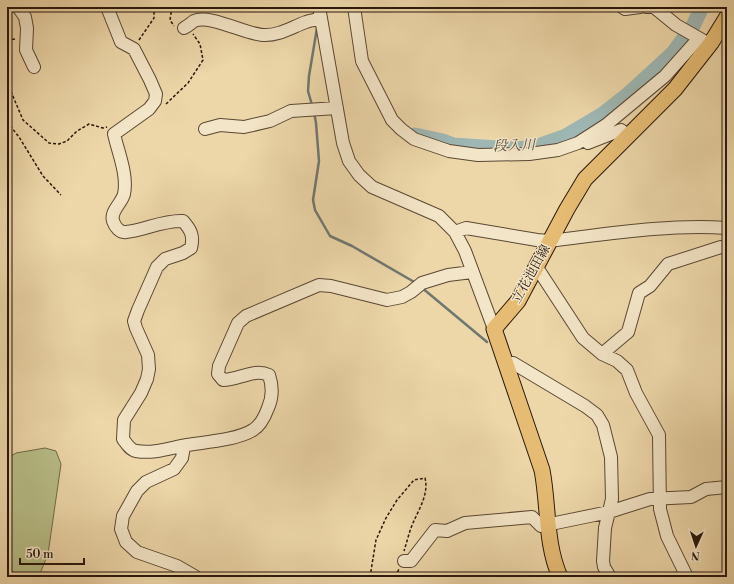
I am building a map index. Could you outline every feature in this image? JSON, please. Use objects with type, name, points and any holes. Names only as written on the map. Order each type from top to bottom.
[{"type":"main road","name":"立花池田線","points":[[494,329],[518,301],[566,209],[585,179],[675,89],[705,41],[727,17]]},
{"type":"main road","points":[[494,329],[542,470],[552,558],[560,577]]},
{"type":"street","points":[[18,7],[25,17],[27,28],[26,50],[34,67]]},
{"type":"street","points":[[107,7],[121,42],[134,48],[156,94],[155,101],[149,109],[114,134],[125,181],[124,195],[113,214],[113,221],[118,230],[124,232],[160,223],[183,222],[190,229],[193,239],[191,248],[183,253],[165,259],[157,267],[134,320],[148,355],[149,369],[147,379],[141,393],[124,420],[123,439],[130,448],[135,451],[159,452],[241,436],[254,430],[265,417],[270,403],[272,386],[269,375],[255,372],[232,380],[223,380],[218,374],[219,366],[238,323],[246,316],[319,285],[331,286],[387,300],[402,297],[422,283],[448,275],[472,272]]},
{"type":"street","points":[[319,7],[343,143],[349,161],[359,175],[372,187],[439,216],[455,232],[465,251],[494,329]]},
{"type":"street","points":[[354,7],[362,61],[392,120],[414,139],[449,151],[478,155],[529,154],[558,150],[578,143],[606,124],[705,41],[676,26],[654,7],[646,7]]},
{"type":"street","points":[[622,7],[625,10],[640,7]]},
{"type":"street","points":[[186,27],[202,19],[224,24],[253,34],[271,35],[287,31],[307,22],[321,19]]},
{"type":"street","points":[[206,129],[220,125],[244,126],[270,121],[291,111],[337,108]]},
{"type":"street","points":[[578,143],[583,145],[621,130],[629,136]]},
{"type":"street","points":[[455,232],[466,228],[549,241],[644,230],[701,226],[727,228]]},
{"type":"street","points":[[602,354],[628,332],[640,293],[650,286],[668,264],[721,247]]},
{"type":"street","points":[[536,266],[583,338],[602,354],[617,361],[627,370],[636,393],[659,435],[660,508],[667,536],[687,577]]},
{"type":"street","points":[[506,363],[514,363],[585,406],[597,415],[603,425],[611,457],[612,499],[605,528],[602,561],[610,577]]},
{"type":"street","points":[[184,446],[182,458],[174,469],[146,482],[137,491],[123,516],[120,529],[126,542],[137,552],[177,566],[196,577]]},
{"type":"street","points":[[404,561],[411,561],[436,530],[447,531],[466,523],[532,517],[541,526],[609,512],[650,499],[691,497],[706,489],[727,487]]},
{"type":"path","points":[[134,48],[154,18],[154,7]]},
{"type":"path","points":[[165,104],[188,83],[203,60],[200,44],[186,27],[176,29],[170,20],[172,7]]},
{"type":"path","points":[[7,82],[23,120],[50,143],[59,144],[67,141],[77,131],[89,124],[103,128],[109,127]]},
{"type":"path","points":[[7,122],[19,137],[43,176],[61,195]]},
{"type":"path","points":[[370,577],[376,540],[386,518],[397,500],[414,480],[425,478],[427,486],[423,502],[412,524],[404,553],[404,561]]},
{"type":"green space","points":[[45,448],[56,451],[61,464],[48,554],[39,576],[7,577],[7,458],[16,453]]},
{"type":"waterway","name":"段入川","points":[[415,135],[443,141],[453,145],[512,149],[532,148],[566,136],[603,114],[626,96],[673,53],[693,26],[702,7]]},
{"type":"waterway","points":[[312,105],[308,91],[317,28]]},
{"type":"waterway","points":[[314,112],[319,161],[313,200],[315,210],[330,236],[352,246],[416,283]]},
{"type":"waterway","points":[[421,287],[487,342]]}]
